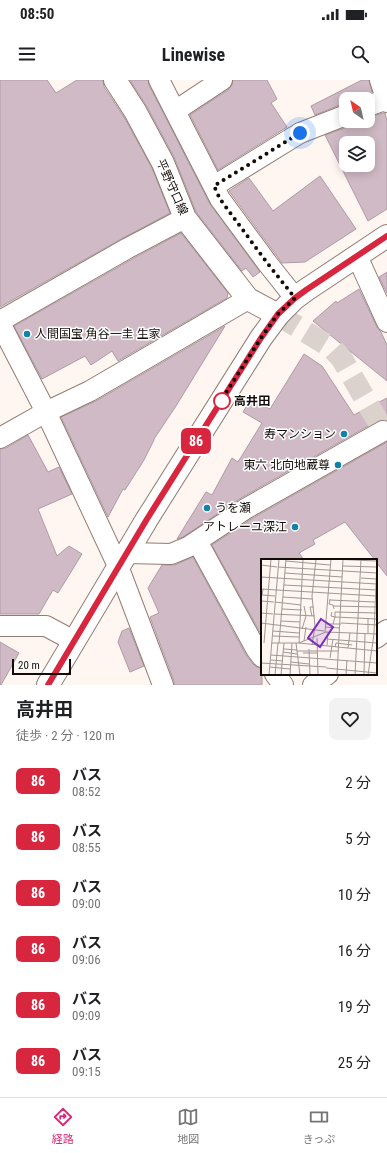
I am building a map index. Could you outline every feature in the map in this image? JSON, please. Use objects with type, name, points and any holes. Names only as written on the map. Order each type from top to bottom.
[{"type":"main road","name":"平野守口線","points":[[115,80],[135,111],[163,163],[185,218],[248,299],[278,314]]},
{"type":"main road","points":[[48,685],[147,519],[261,338],[278,314],[295,298],[387,236]]},
{"type":"street","points":[[159,80],[224,205],[295,298]]},
{"type":"street","points":[[175,111],[222,80]]},
{"type":"street","points":[[375,104],[387,100],[380,80]]},
{"type":"street","points":[[214,186],[300,133],[339,118]]},
{"type":"street","points":[[164,685],[122,560],[103,536],[46,412],[0,322],[128,248],[185,218]]},
{"type":"street","points":[[357,256],[387,322]]},
{"type":"street","points":[[0,438],[46,412],[90,391],[248,299]]},
{"type":"street","points":[[122,560],[171,554],[188,546],[247,508],[383,431]]},
{"type":"street","points":[[197,541],[261,656]]},
{"type":"street","points":[[0,626],[46,626],[74,641]]},
{"type":"street","points":[[377,637],[387,630]]},
{"type":"street","points":[[276,675],[283,685]]},
{"type":"street","points":[[314,685],[327,675]]},
{"type":"building","points":[[0,80],[47,80],[56,93],[77,80],[103,80],[104,87],[124,117],[152,168],[170,213],[0,307]]},
{"type":"building","points":[[130,80],[148,80],[149,85],[210,204],[260,272],[253,277],[246,268],[242,271],[196,212],[174,157],[146,105]]},
{"type":"building","points":[[233,80],[267,80],[277,99],[271,103],[287,127],[218,170],[190,115],[228,90],[232,85]]},
{"type":"building","points":[[362,80],[369,80],[372,92],[339,92],[339,105],[315,115],[311,106]]},
{"type":"building","points":[[385,113],[387,121],[387,209],[368,221],[344,172],[375,172],[375,136],[339,136],[339,163],[325,135],[344,128],[375,128],[375,115]]},
{"type":"building","points":[[320,176],[356,229],[305,262],[282,263],[229,191],[249,178],[273,211]]},
{"type":"building","points":[[181,233],[228,293],[227,298],[118,361],[112,351],[91,365],[85,356],[42,379],[14,326]]},
{"type":"building","points":[[387,272],[387,293],[379,277]]},
{"type":"building","points":[[359,289],[387,345],[387,381],[313,321],[336,301],[337,303]]},
{"type":"building","points":[[225,326],[154,439],[144,460],[125,490],[123,489],[108,517],[61,417],[96,401]]},
{"type":"building","points":[[304,354],[322,366],[354,415],[387,398],[387,421],[377,421],[241,498],[183,537],[177,539],[206,492],[212,495],[232,458],[238,462],[262,423],[243,412],[251,399],[270,409]]},
{"type":"building","points":[[28,435],[48,472],[59,467],[72,494],[38,509],[57,556],[69,546],[82,554],[58,593],[53,590],[39,614],[0,614],[0,449],[6,448]]},
{"type":"building","points":[[387,442],[387,576],[377,563],[377,559],[374,559],[345,522],[313,540],[315,544],[299,553],[303,559],[261,559],[261,634],[212,545],[253,518]]},
{"type":"building","points":[[193,557],[246,655],[253,664],[261,668],[262,685],[174,685],[174,681],[150,617],[159,613],[148,588],[162,565],[175,565]]},
{"type":"building","points":[[129,628],[144,666],[130,672],[118,642],[122,631]]},
{"type":"building","points":[[0,642],[19,653],[1,685],[0,685]]},
{"type":"tunnel","points":[[278,315],[332,348],[342,359],[387,437]]},
{"type":"bus line","name":"86","points":[[48,685],[147,519],[261,338],[278,314],[306,290],[387,236]]},
{"type":"place","name":"人間国宝 角谷一圭 生家","points":[[27,334]]},
{"type":"place","name":"高井田","points":[[222,401]]},
{"type":"place","name":"寿マンション","points":[[344,434]]},
{"type":"place","name":"東六 北向地蔵尊","points":[[338,465]]},
{"type":"place","name":"うを瀬","points":[[207,508]]},
{"type":"place","name":"アトレーユ深江","points":[[295,527]]},
{"type":"route","points":[[222,401],[220,402],[278,314],[295,298],[220,199],[214,186],[300,133]]}]
